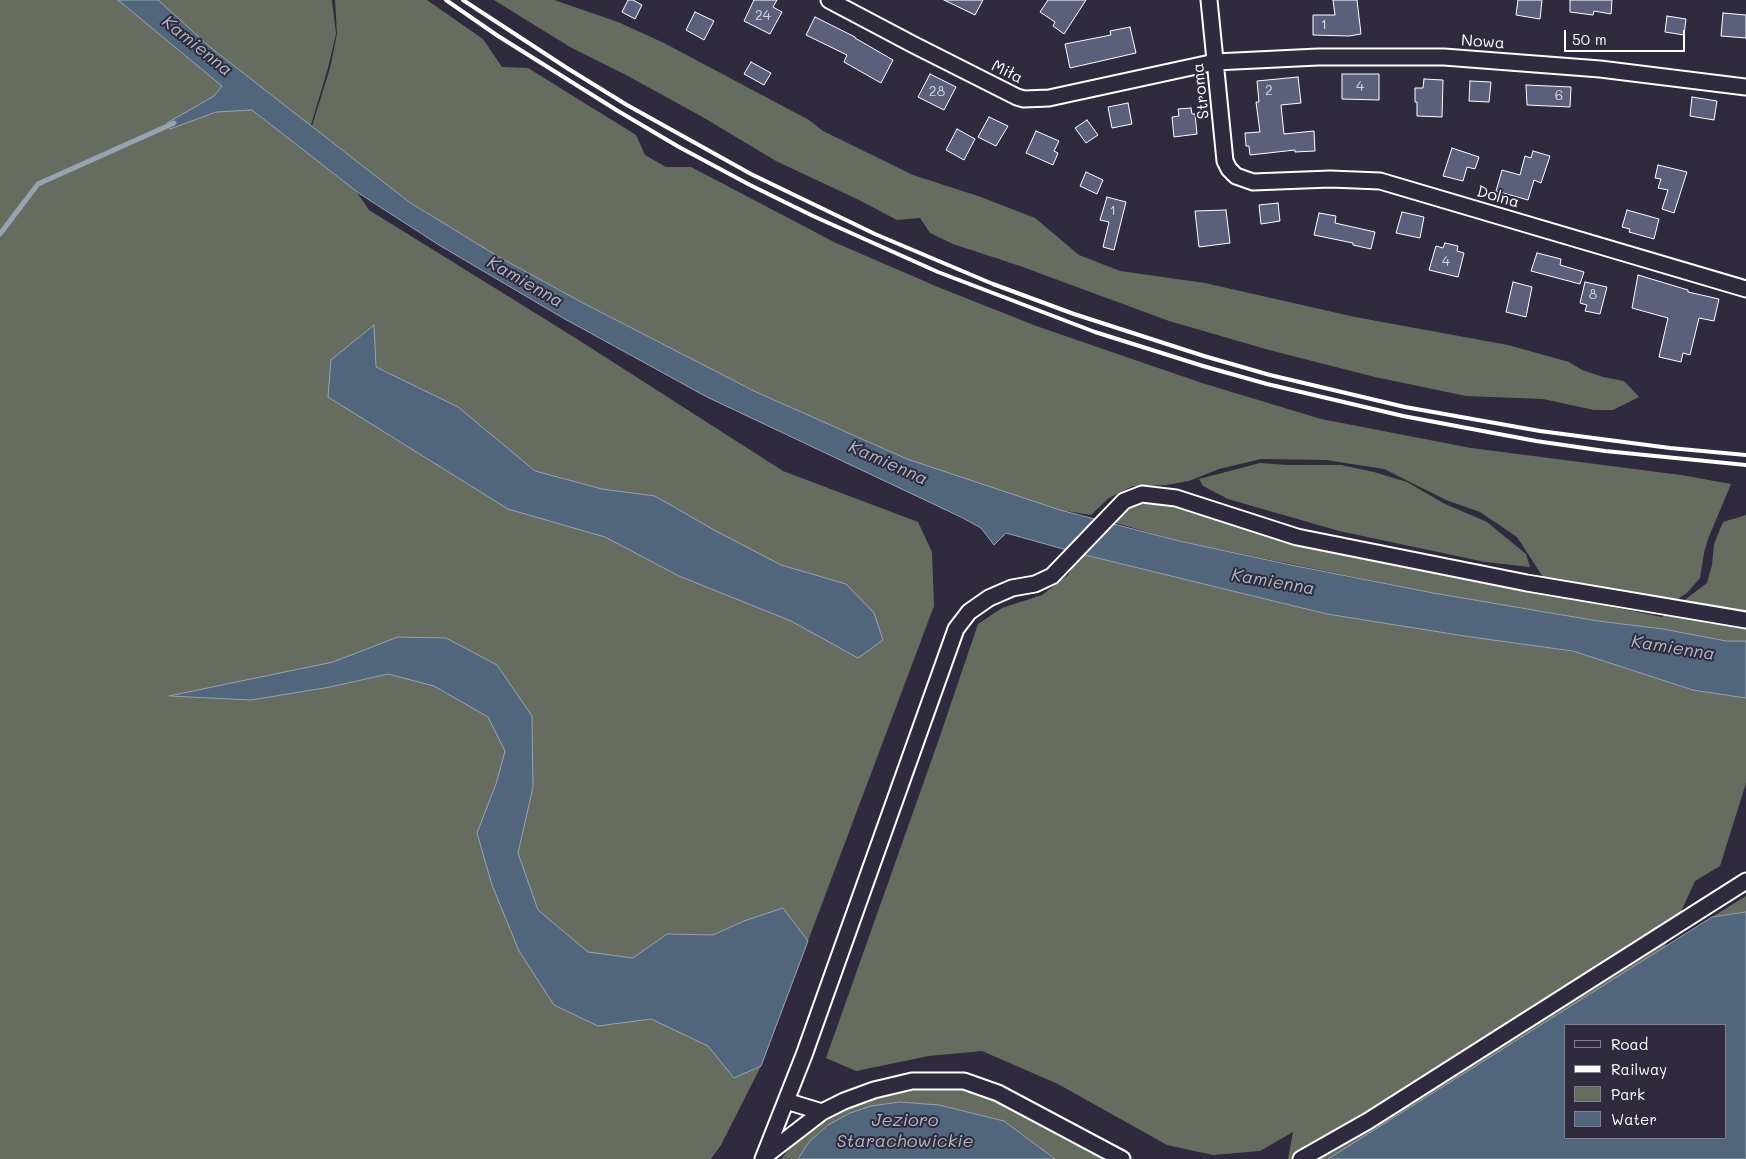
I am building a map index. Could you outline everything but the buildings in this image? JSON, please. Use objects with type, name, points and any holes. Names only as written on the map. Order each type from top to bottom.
[{"type":"street","name":"Miła","points":[[828,0],[1024,99],[1049,98],[1215,62]]},
{"type":"street","name":"Stroma","points":[[1209,0],[1225,162],[1236,176]]},
{"type":"street","name":"Nowa","points":[[1215,62],[1318,57],[1444,57],[1600,69],[1746,87]]},
{"type":"street","name":"Dolna","points":[[1236,176],[1253,182],[1380,181],[1746,289]]},
{"type":"street","points":[[764,1157],[786,1102],[956,629],[969,612],[989,598],[1012,588],[1035,584],[1052,576],[1124,501],[1142,494],[1176,498],[1297,537],[1527,583],[1746,620]]},
{"type":"street","points":[[1301,1159],[1368,1121],[1746,882]]},
{"type":"street","points":[[764,1157],[822,1112],[844,1101],[874,1090],[912,1081],[964,1081],[1006,1097],[1122,1159]]},
{"type":"street","points":[[786,1102],[822,1112]]},
{"type":"green space","points":[[0,0],[332,0],[336,34],[312,126],[330,68],[337,34],[335,0],[427,0],[483,39],[502,67],[528,68],[636,135],[645,155],[666,167],[691,167],[836,243],[938,287],[1039,327],[1202,383],[1321,419],[1471,448],[1681,475],[1731,484],[1708,539],[1700,578],[1687,593],[1673,602],[1543,577],[1517,537],[1480,512],[1446,500],[1384,469],[1326,460],[1261,459],[1219,469],[1189,481],[1166,485],[1133,486],[1109,498],[1091,515],[1060,510],[907,459],[756,392],[583,303],[499,257],[409,202],[313,128],[369,210],[577,339],[783,471],[918,522],[932,552],[934,606],[761,1066],[721,1145],[711,1159],[0,1159]]},
{"type":"green space","points":[[494,0],[554,0],[618,22],[664,43],[809,120],[823,131],[913,175],[981,197],[1035,218],[1079,255],[1120,271],[1205,283],[1355,317],[1508,345],[1569,362],[1582,370],[1603,377],[1624,381],[1639,397],[1613,410],[1594,410],[1543,399],[1466,396],[1375,377],[1269,350],[1169,321],[1020,266],[953,244],[930,233],[920,218],[897,220],[776,161],[699,115],[570,47]]},
{"type":"green space","points":[[1260,463],[1341,465],[1407,482],[1443,503],[1487,522],[1526,554],[1530,567],[1485,562],[1339,531],[1228,499],[1203,486],[1199,479]]},
{"type":"green space","points":[[1159,501],[1189,508],[1290,542],[1662,617],[1707,583],[1712,565],[1714,544],[1723,522],[1746,515],[1746,641],[1726,641],[1663,629],[1598,621],[1433,593],[1179,541],[1116,523],[1115,515],[1121,510],[1140,502]]},
{"type":"green space","points":[[1081,554],[1327,614],[1573,651],[1693,690],[1746,698],[1746,783],[1720,866],[1695,881],[1629,1024],[1564,1024],[1564,1139],[1568,1159],[1288,1159],[1293,1132],[1260,1151],[1213,1155],[1167,1145],[1058,1084],[982,1051],[929,1056],[856,1071],[826,1058],[978,624],[1002,608],[1042,595],[1068,575]]},
{"type":"green space","points":[[1746,896],[1746,912],[1712,917]]},
{"type":"green space","name":"Jezioro Starachowickie","points":[[958,1082],[1108,1159],[781,1159],[824,1107]]},
{"type":"water","name":"Kamienna","points":[[118,0],[158,0],[211,48],[409,202],[499,257],[583,303],[756,392],[907,459],[1060,510],[1179,541],[1433,593],[1598,621],[1663,629],[1726,641],[1746,641],[1746,698],[1693,690],[1573,651],[1327,614],[1081,554],[1006,533],[994,545],[981,528],[963,518],[707,397],[563,318],[439,245],[360,194],[252,110],[216,112],[170,129],[167,123],[214,96],[222,86]]},
{"type":"water","points":[[374,325],[376,367],[458,407],[535,471],[602,489],[655,496],[781,565],[846,584],[874,613],[883,640],[858,658],[791,621],[679,576],[605,537],[508,509],[328,397],[331,360]]},
{"type":"water","points":[[398,637],[446,638],[497,665],[532,716],[533,787],[518,853],[538,910],[588,952],[633,958],[667,934],[713,935],[744,921],[783,908],[808,941],[761,1066],[734,1078],[708,1046],[651,1019],[598,1026],[554,1005],[519,951],[492,885],[477,833],[496,784],[505,751],[488,717],[434,686],[388,674],[330,687],[251,700],[169,696],[333,662]]},
{"type":"water","points":[[1746,912],[1746,1159],[1328,1159],[1712,917]]},
{"type":"water","name":"Jezioro Starachowickie","points":[[900,1102],[939,1105],[1004,1121],[1055,1159],[798,1159],[809,1142],[828,1125],[850,1113],[871,1106]]},
{"type":"waterway","points":[[0,234],[38,184],[174,123]]},
{"type":"railway","points":[[446,0],[498,36],[618,111],[679,147],[750,185],[813,216],[938,272],[1095,332],[1267,384],[1403,416],[1536,441],[1605,451],[1746,465]]},
{"type":"railway","points":[[463,0],[627,105],[751,174],[875,234],[993,284],[1074,314],[1270,375],[1405,407],[1540,431],[1670,448],[1746,455]]}]
